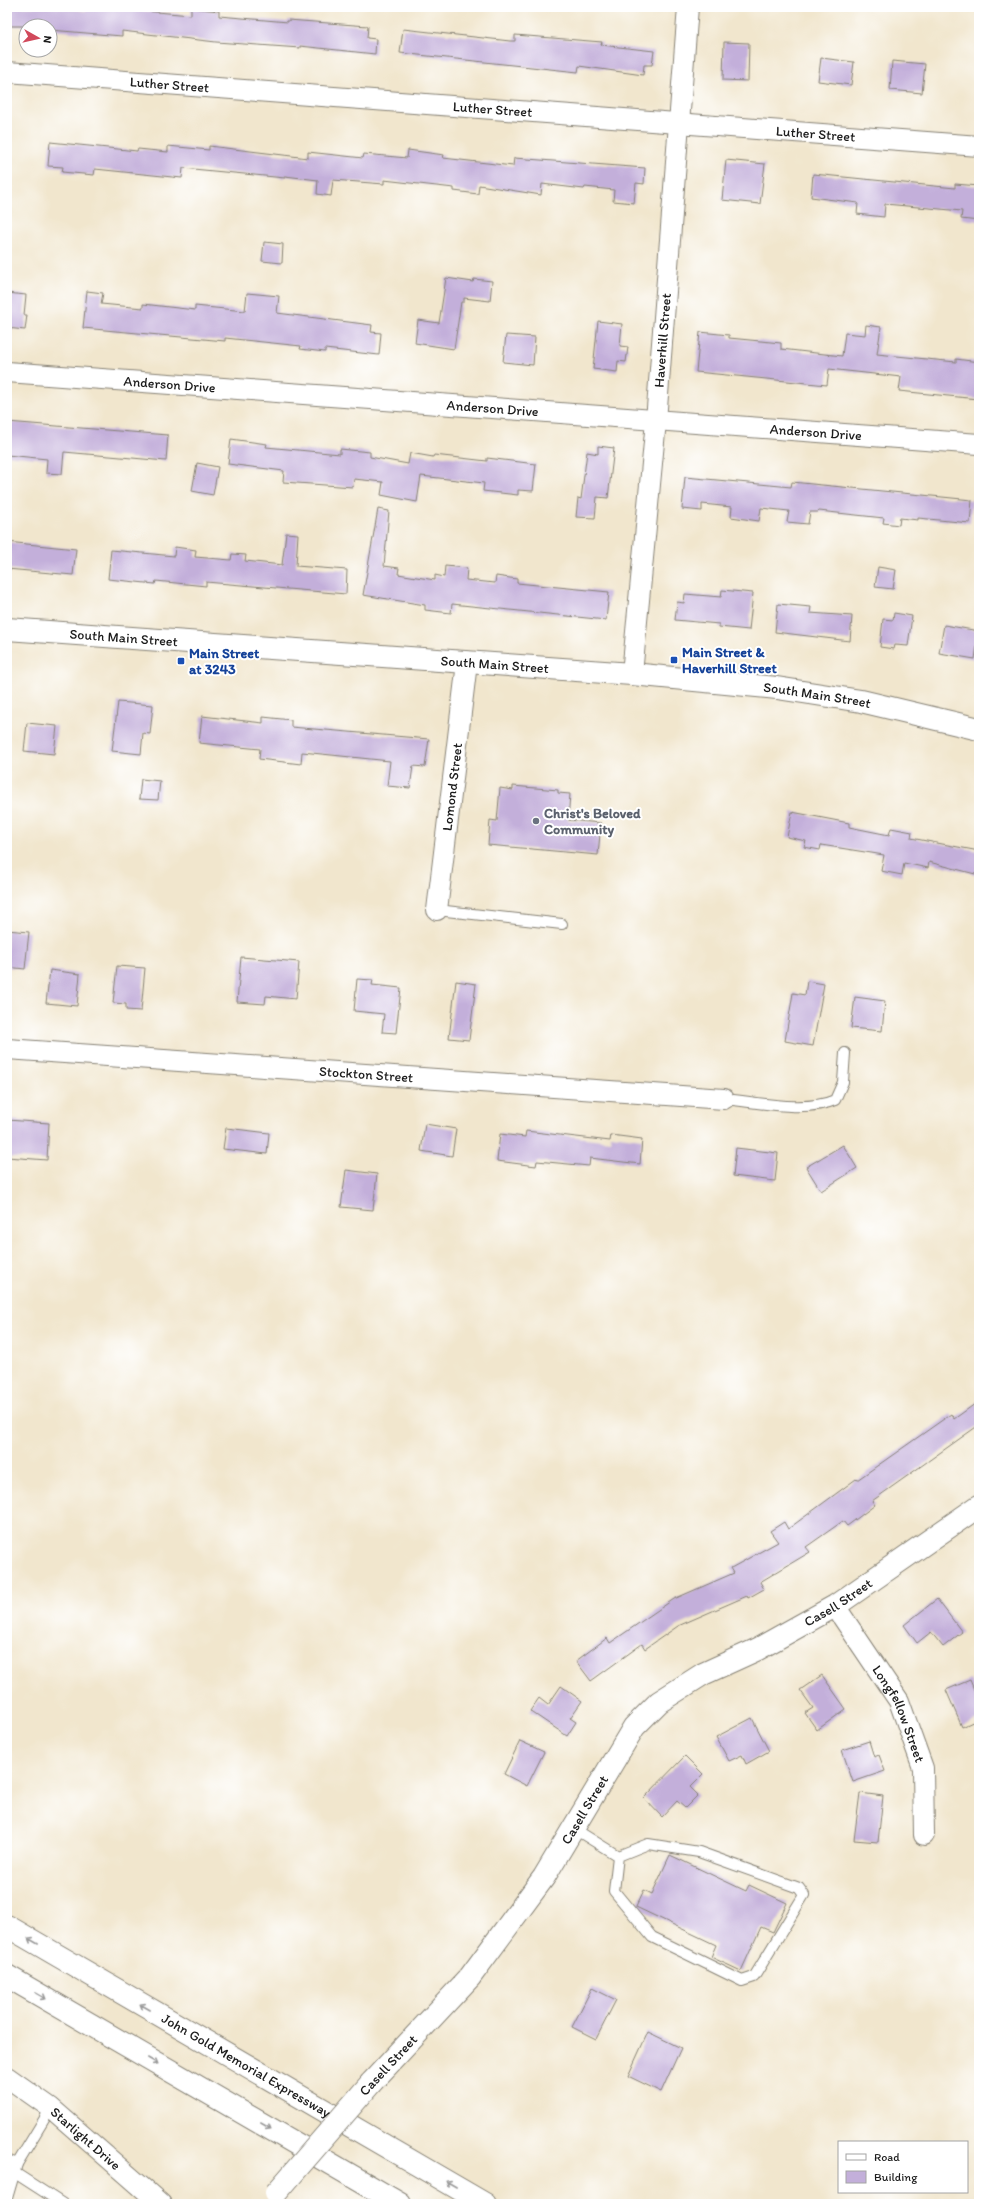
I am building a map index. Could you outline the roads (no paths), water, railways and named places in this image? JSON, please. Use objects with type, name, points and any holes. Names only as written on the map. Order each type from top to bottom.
[{"type":"main road","name":"South Main Street","points":[[7,629],[632,674],[785,689],[862,702],[979,730]]},
{"type":"main road","name":"Casell Street","points":[[272,2198],[371,2083],[470,1977],[544,1877],[634,1727],[659,1702],[703,1674],[758,1649],[835,1606],[979,1506]]},
{"type":"main road","name":"John Gold Memorial Expressway","points":[[7,1926],[485,2204]]},
{"type":"main road","points":[[7,1976],[400,2204]]},
{"type":"street","name":"Haverhill Street","points":[[632,674],[656,421],[688,7]]},
{"type":"street","name":"Luther Street","points":[[7,72],[979,146]]},
{"type":"street","name":"Anderson Drive","points":[[7,372],[979,444]]},
{"type":"street","name":"Lomond Street","points":[[436,910],[467,663]]},
{"type":"street","name":"Stockton Street","points":[[7,1049],[724,1099]]},
{"type":"street","name":"Longfellow Street","points":[[835,1606],[899,1701],[924,1768],[924,1835]]},
{"type":"street","name":"Starlight Drive","points":[[7,2077],[51,2108],[161,2204]]},
{"type":"lane","points":[[436,910],[562,924]]},
{"type":"lane","points":[[724,1099],[798,1106],[823,1105],[835,1100],[843,1082],[845,1053]]},
{"type":"lane","points":[[573,1828],[618,1856]]},
{"type":"lane","points":[[648,1844],[700,1852],[799,1888],[804,1895],[754,1977],[742,1981],[652,1937],[614,1891],[618,1856],[648,1844]]},
{"type":"lane","points":[[7,2198],[16,2169],[51,2108]]},
{"type":"lane","points":[[7,2160],[16,2169],[63,2204]]},
{"type":"place","name":"Main Street & Haverhill Street","points":[[674,660]]},
{"type":"place","name":"Main Street at 3243","points":[[181,661]]},
{"type":"place","name":"Christ's Beloved Community","points":[[536,821]]}]
